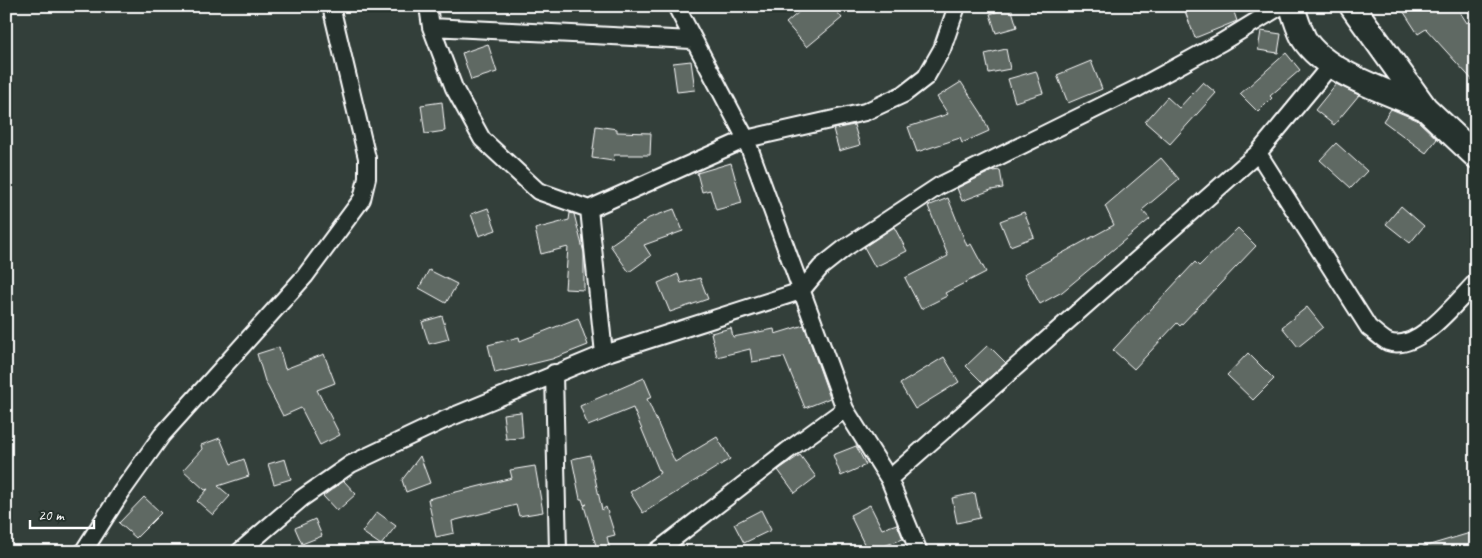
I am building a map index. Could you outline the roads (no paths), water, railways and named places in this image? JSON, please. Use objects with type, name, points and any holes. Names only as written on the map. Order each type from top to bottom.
[{"type":"street","points":[[83,552],[122,491],[162,435],[305,276],[362,199],[367,178],[367,158],[331,6]]},
{"type":"street","points":[[428,6],[431,26],[454,88],[482,139],[538,191],[589,209],[746,138],[865,112],[904,94],[926,77],[942,49],[957,6]]},
{"type":"street","points":[[676,6],[692,40],[746,138],[845,409],[889,479],[919,552]]},
{"type":"street","points":[[239,552],[302,498],[351,464],[444,420],[554,373],[604,354],[801,291],[821,267],[845,248],[939,186],[1138,88],[1222,42],[1281,6]]},
{"type":"street","points":[[1292,6],[1304,39],[1330,66],[1425,108]]},
{"type":"street","points":[[1352,6],[1425,108],[1476,156]]},
{"type":"street","points":[[431,26],[692,40]]},
{"type":"street","points":[[889,479],[1258,153],[1330,66]]},
{"type":"street","points":[[1258,153],[1369,328],[1388,342],[1400,344],[1416,339],[1430,329],[1476,282]]},
{"type":"street","points":[[589,209],[604,354]]},
{"type":"street","points":[[554,373],[558,552]]},
{"type":"street","points":[[658,551],[845,409]]}]
